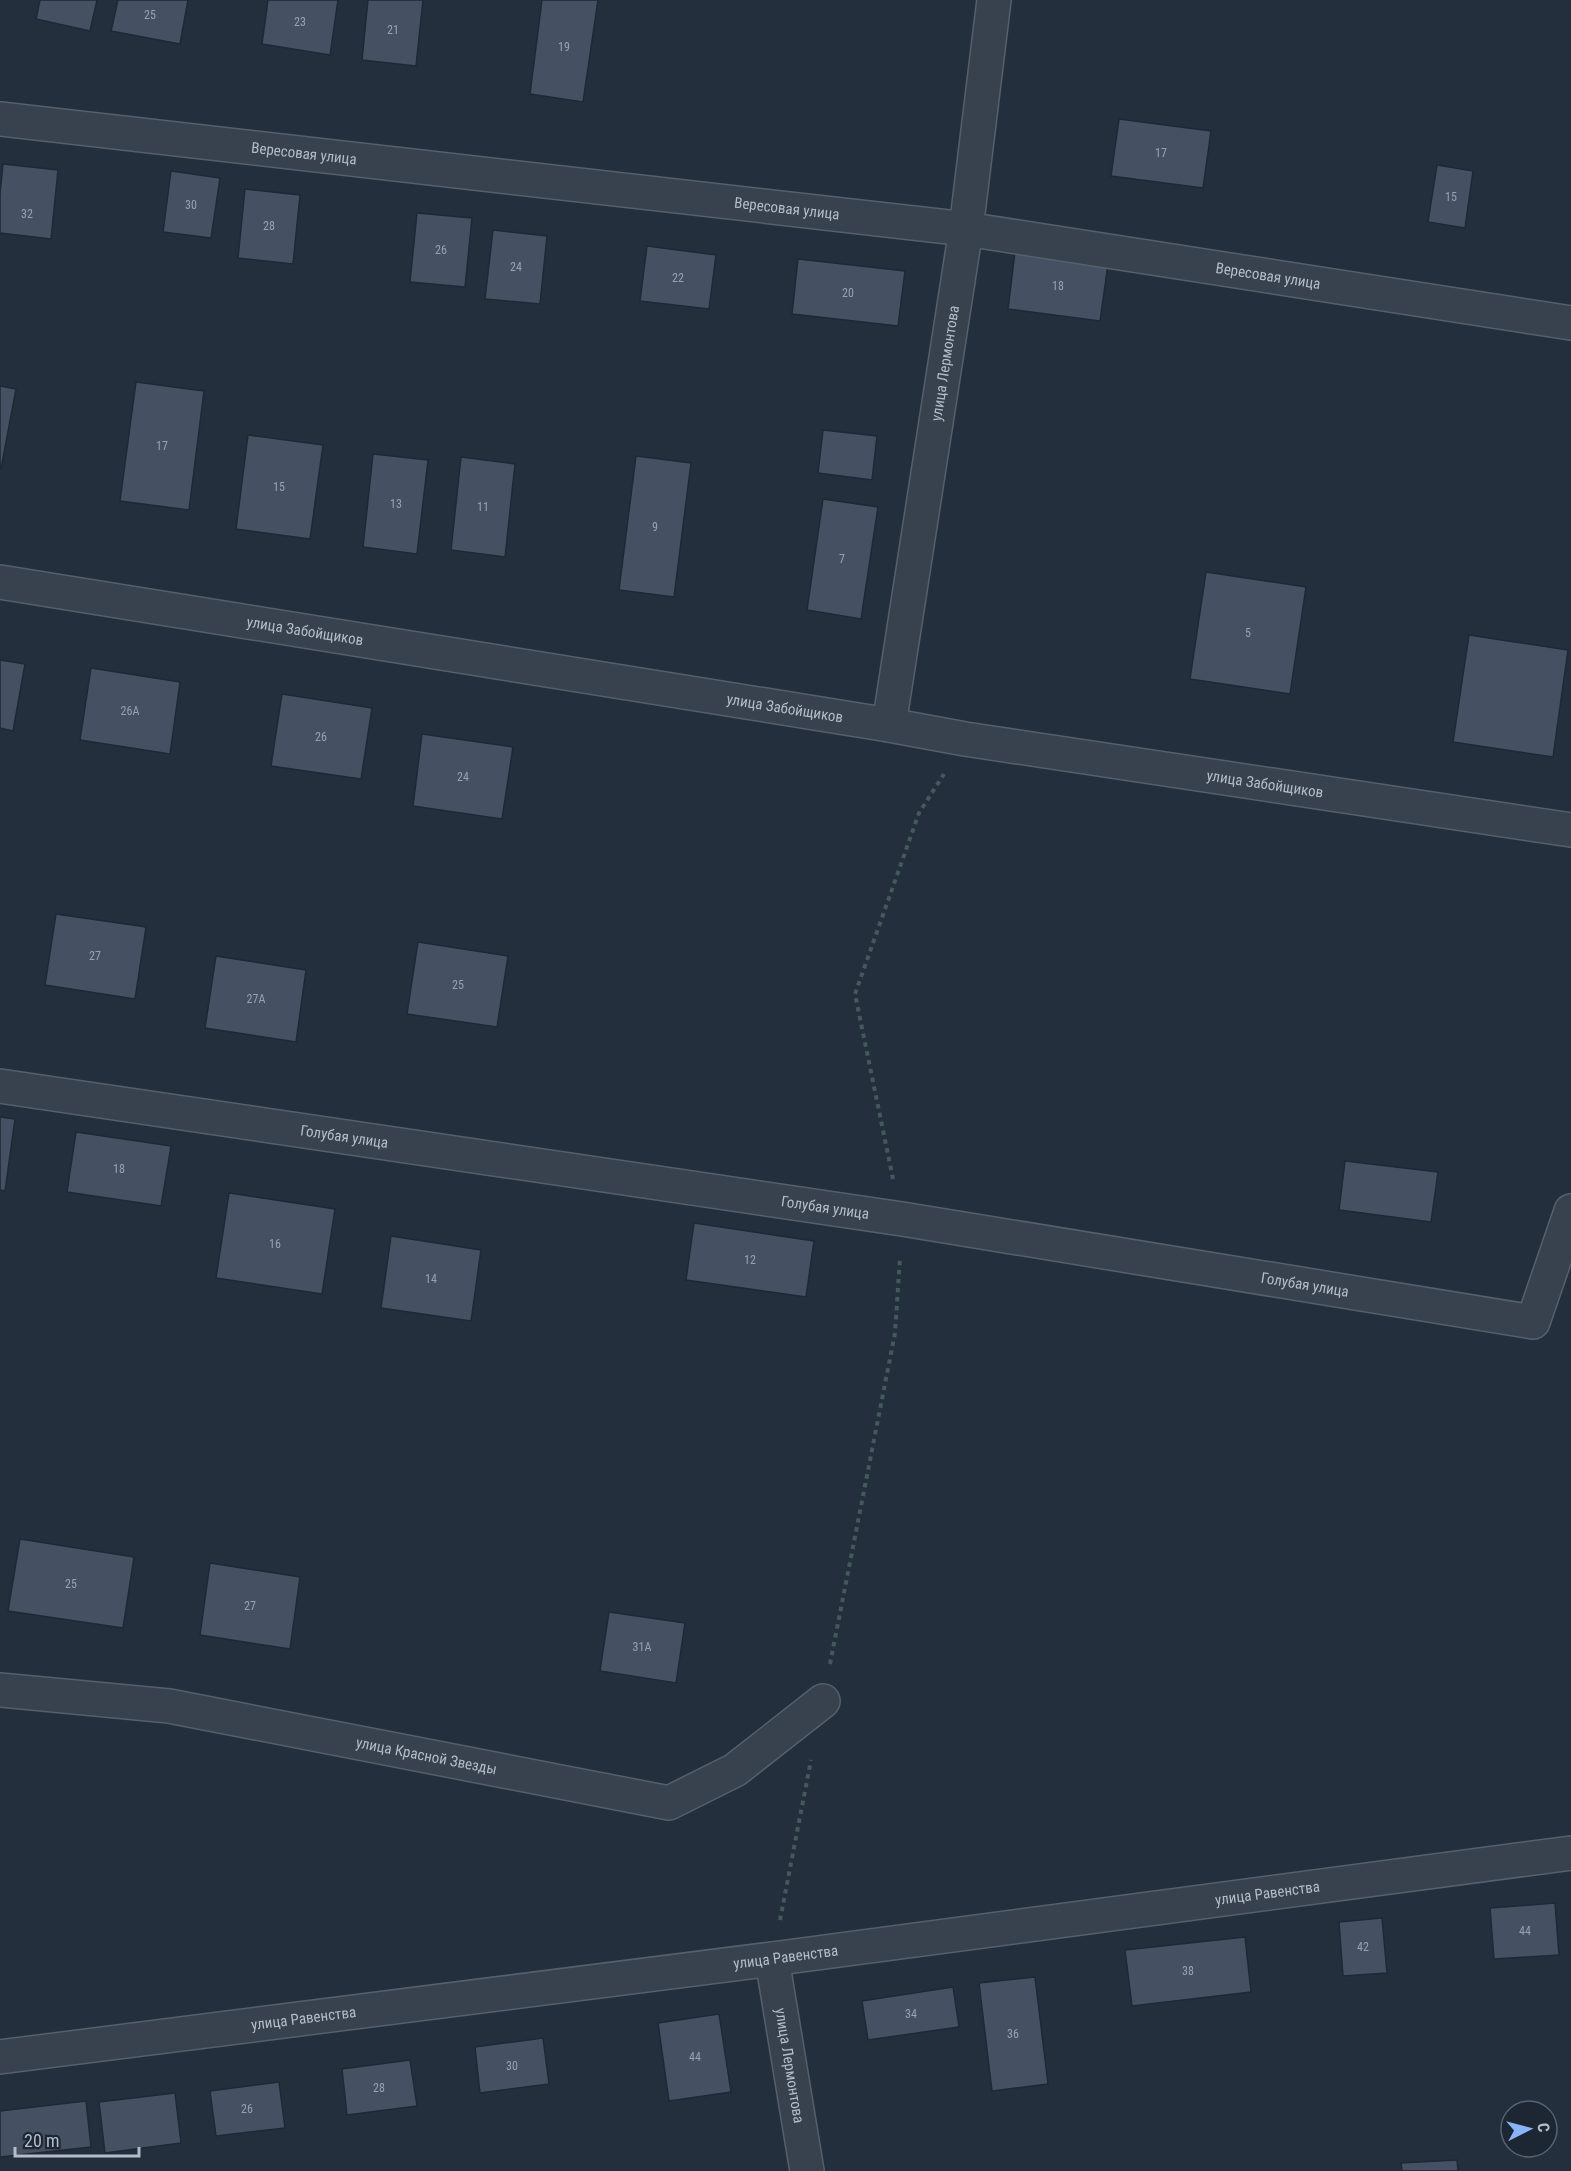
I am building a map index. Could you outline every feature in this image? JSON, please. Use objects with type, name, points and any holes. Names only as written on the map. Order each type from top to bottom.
[{"type":"street","name":"улица Лермонтова","points":[[889,724],[966,229],[994,0]]},
{"type":"street","name":"Вересовая улица","points":[[0,119],[966,229],[1571,323]]},
{"type":"street","name":"улица Забойщиков","points":[[0,582],[889,724],[966,740],[1571,830]]},
{"type":"street","name":"Голубая улица","points":[[0,1086],[902,1220],[1533,1322],[1571,1211]]},
{"type":"street","name":"улица Красной Звезды","points":[[0,1690],[169,1706],[669,1803],[735,1770],[823,1701]]},
{"type":"street","name":"улица Равенства","points":[[0,2057],[772,1959],[1571,1853]]},
{"type":"street","name":"улица Лермонтова","points":[[772,1959],[807,2171]]},
{"type":"path","points":[[823,1701],[896,1334],[902,1220],[855,994],[919,813],[966,740]]},
{"type":"path","points":[[772,1959],[812,1759]]},
{"type":"building","points":[[40,0],[97,0],[90,31],[36,19]]},
{"type":"building","points":[[118,0],[188,0],[180,44],[111,31]]},
{"type":"building","points":[[268,0],[338,0],[330,55],[262,44]]},
{"type":"building","points":[[368,0],[423,0],[416,66],[362,60]]},
{"type":"building","points":[[542,0],[598,0],[583,102],[530,94]]},
{"type":"building","points":[[1119,119],[1211,131],[1203,188],[1111,176]]},
{"type":"building","points":[[3,164],[58,170],[51,239],[0,233]]},
{"type":"building","points":[[1437,165],[1473,171],[1465,228],[1428,222]]},
{"type":"building","points":[[171,171],[220,178],[211,238],[163,232]]},
{"type":"building","points":[[245,189],[300,195],[293,264],[238,258]]},
{"type":"building","points":[[417,213],[472,218],[465,287],[410,282]]},
{"type":"building","points":[[493,230],[547,236],[540,304],[485,299]]},
{"type":"building","points":[[647,246],[716,255],[709,309],[640,301]]},
{"type":"building","points":[[1015,252],[1108,264],[1100,321],[1008,309]]},
{"type":"building","points":[[798,259],[905,271],[898,326],[792,314]]},
{"type":"building","points":[[136,382],[204,391],[189,510],[120,501]]},
{"type":"building","points":[[0,386],[16,389],[1,469],[0,469]]},
{"type":"building","points":[[823,430],[877,436],[872,480],[818,473]]},
{"type":"building","points":[[248,435],[323,445],[310,539],[236,529]]},
{"type":"building","points":[[373,454],[428,460],[417,554],[363,547]]},
{"type":"building","points":[[636,456],[691,463],[674,597],[619,590]]},
{"type":"building","points":[[461,457],[515,464],[505,557],[451,550]]},
{"type":"building","points":[[823,499],[878,507],[861,619],[807,610]]},
{"type":"building","points":[[1206,572],[1306,587],[1290,694],[1190,679]]},
{"type":"building","points":[[1469,635],[1568,650],[1553,757],[1453,742]]},
{"type":"building","points":[[0,660],[25,664],[13,731],[0,728]]},
{"type":"building","points":[[91,668],[180,682],[170,754],[80,740]]},
{"type":"building","points":[[282,694],[372,708],[361,779],[271,766]]},
{"type":"building","points":[[422,734],[513,747],[502,819],[413,806]]},
{"type":"building","points":[[56,914],[146,927],[135,999],[45,985]]},
{"type":"building","points":[[418,942],[508,956],[497,1027],[407,1014]]},
{"type":"building","points":[[216,956],[306,970],[296,1042],[205,1028]]},
{"type":"building","points":[[0,1117],[15,1119],[5,1191],[0,1190]]},
{"type":"building","points":[[76,1132],[171,1146],[161,1206],[67,1192]]},
{"type":"building","points":[[1345,1161],[1438,1172],[1431,1222],[1339,1210]]},
{"type":"building","points":[[229,1193],[335,1209],[322,1294],[216,1278]]},
{"type":"building","points":[[694,1223],[814,1241],[806,1297],[686,1280]]},
{"type":"building","points":[[391,1236],[481,1250],[471,1321],[381,1308]]},
{"type":"building","points":[[20,1539],[134,1557],[123,1628],[8,1611]]},
{"type":"building","points":[[210,1563],[300,1577],[290,1649],[200,1635]]},
{"type":"building","points":[[609,1612],[685,1623],[676,1683],[600,1671]]},
{"type":"building","points":[[1555,1903],[1559,1955],[1494,1959],[1490,1908]]},
{"type":"building","points":[[1382,1918],[1387,1973],[1343,1976],[1339,1922]]},
{"type":"building","points":[[1245,1937],[1251,1992],[1132,2006],[1125,1950]]},
{"type":"building","points":[[1035,1977],[1048,2084],[992,2091],[979,1983]]},
{"type":"building","points":[[953,1987],[959,2027],[868,2040],[862,2001]]},
{"type":"building","points":[[719,2014],[731,2092],[669,2101],[658,2023]]},
{"type":"building","points":[[543,2038],[549,2084],[480,2093],[475,2047]]},
{"type":"building","points":[[410,2060],[417,2106],[347,2115],[342,2069]]},
{"type":"building","points":[[279,2082],[285,2128],[216,2136],[210,2091]]},
{"type":"building","points":[[175,2093],[181,2143],[105,2153],[99,2102]]},
{"type":"building","points":[[86,2101],[91,2147],[0,2157],[0,2111]]},
{"type":"building","points":[[1457,2160],[1458,2171],[1402,2171],[1401,2163]]}]
